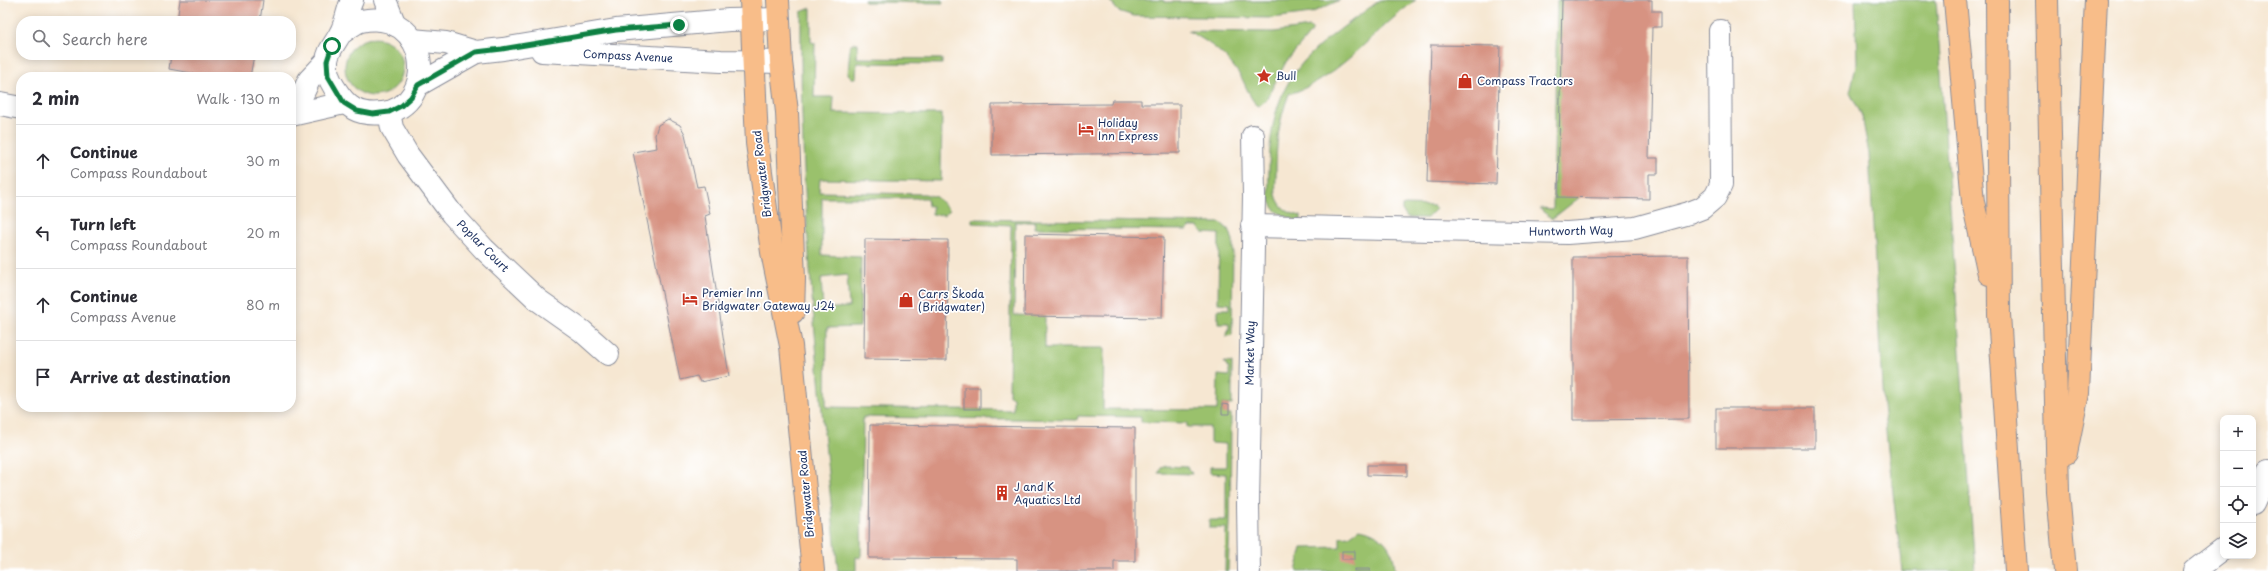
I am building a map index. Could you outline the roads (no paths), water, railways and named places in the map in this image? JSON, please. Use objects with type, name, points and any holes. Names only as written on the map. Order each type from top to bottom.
[{"type":"main road","points":[[1955,0],[1973,202],[1999,314]]},
{"type":"main road","points":[[1997,0],[1999,314],[2016,571]]},
{"type":"main road","points":[[2047,0],[2058,492],[2065,571]]},
{"type":"main road","points":[[2058,492],[2078,393],[2096,0]]},
{"type":"main road","name":"Bridgwater Road","points":[[752,10],[753,60],[758,143],[771,244],[791,346],[813,571]]},
{"type":"main road","name":"Bridgwater Road","points":[[778,10],[781,62],[787,112],[794,279],[791,346]]},
{"type":"street","points":[[352,0],[340,34],[332,46],[327,61],[328,76],[344,103],[357,111],[373,114],[389,112],[401,106],[411,97],[418,85],[420,64],[416,44],[395,24],[385,0]]},
{"type":"street","name":"Compass Avenue","points":[[418,85],[476,52],[752,10],[778,10]]},
{"type":"street","points":[[340,34],[359,21],[382,20],[395,24]]},
{"type":"street","name":"Huntworth Way","points":[[1252,226],[1567,233],[1635,228],[1702,208],[1715,197],[1721,185],[1720,31]]},
{"type":"street","name":"Compass Avenue","points":[[412,40],[446,43],[476,52]]},
{"type":"street","name":"Compass Avenue","points":[[502,49],[721,61],[753,60],[781,62]]},
{"type":"street","points":[[296,108],[309,80],[327,61]]},
{"type":"street","points":[[296,113],[344,103]]},
{"type":"street","points":[[0,104],[16,107]]},
{"type":"street","name":"Poplar Court","points":[[389,112],[392,128],[408,155],[452,214],[468,232],[538,300],[582,331],[608,354]]},
{"type":"street","name":"Market Way","points":[[1249,571],[1248,504],[1253,136]]},
{"type":"street","points":[[2256,497],[2268,471]]},
{"type":"street","points":[[2194,571],[2220,551]]},
{"type":"place","name":"Bull","points":[[1264,76]]},
{"type":"place","name":"Compass Tractors","points":[[1465,81]]},
{"type":"place","name":"Holiday Inn Express","points":[[1086,129]]},
{"type":"place","name":"Premier Inn Bridgwater Gateway J24","points":[[690,299]]},
{"type":"place","name":"Carrs Škoda (Bridgwater)","points":[[906,300]]},
{"type":"place","name":"J and K Aquatics Ltd","points":[[1002,493]]}]
